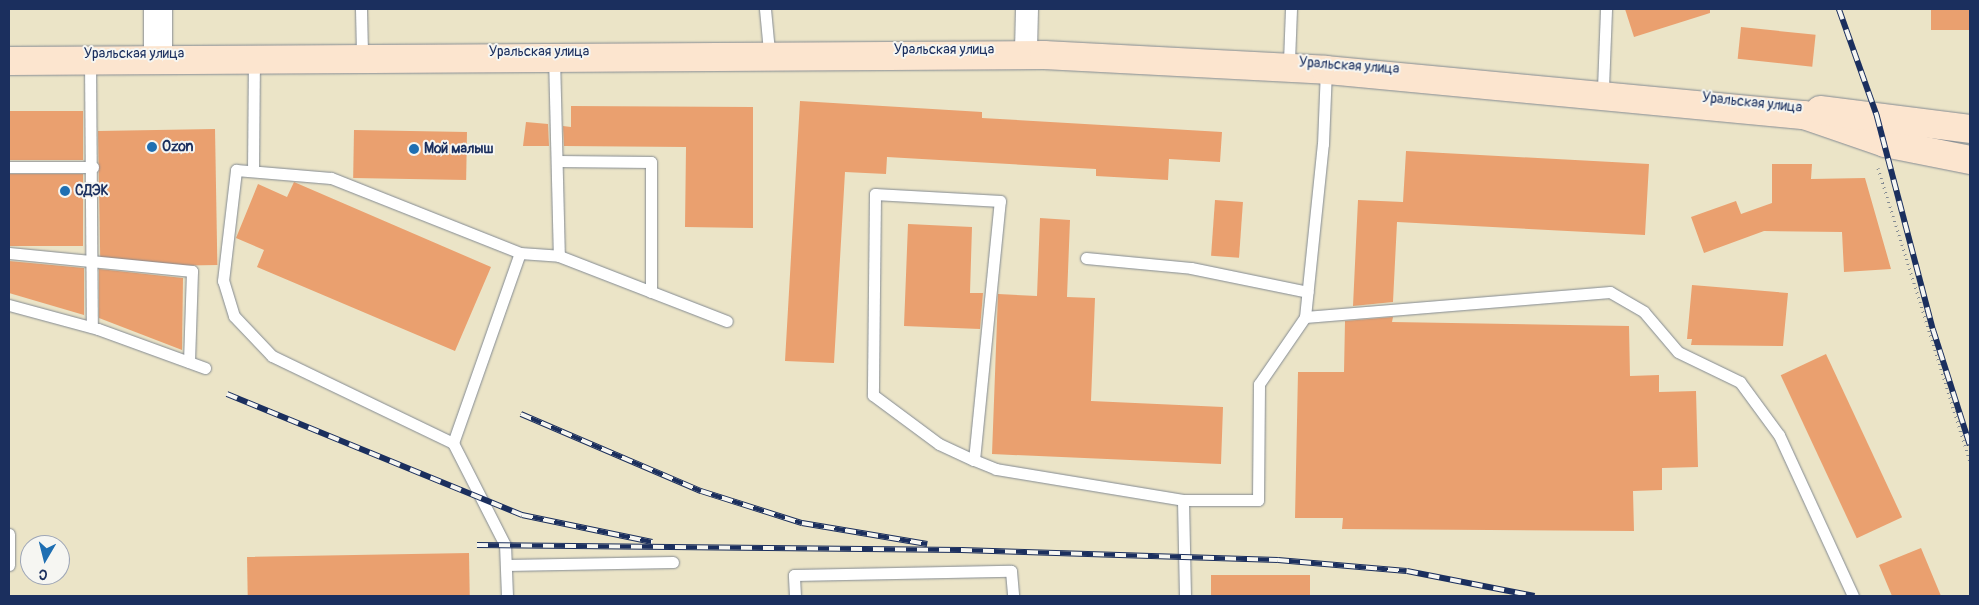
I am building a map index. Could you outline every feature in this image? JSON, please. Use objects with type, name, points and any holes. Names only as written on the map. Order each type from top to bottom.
[{"type":"main road","name":"Уральская улица","points":[[9,55],[254,58],[769,51],[1026,53],[1289,61],[1602,92],[1804,115],[1873,127]]},
{"type":"main road","name":"Уральская улица","points":[[9,60],[90,60],[158,56],[362,53],[1026,53],[1326,70],[1602,92],[1873,127]]},
{"type":"main road","points":[[1873,127],[1970,129]]},
{"type":"main road","points":[[1873,127],[1970,160]]},
{"type":"street","points":[[158,9],[158,56]]},
{"type":"street","points":[[1026,53],[1027,9]]},
{"type":"lane","points":[[361,9],[362,53]]},
{"type":"lane","points":[[765,9],[769,51]]},
{"type":"lane","points":[[1289,61],[1291,9]]},
{"type":"lane","points":[[1602,92],[1606,9]]},
{"type":"lane","points":[[554,54],[559,256]]},
{"type":"lane","points":[[253,171],[254,58]]},
{"type":"lane","points":[[90,60],[93,167],[90,262],[92,327]]},
{"type":"lane","points":[[974,460],[1000,201],[875,194],[873,395],[939,444],[974,460],[996,469],[1183,500],[1258,500],[1259,384],[1305,317],[1323,144],[1326,70]]},
{"type":"lane","points":[[557,161],[651,162],[651,292]]},
{"type":"lane","points":[[9,166],[93,167]]},
{"type":"lane","points":[[506,596],[505,545],[453,443],[272,356],[234,316],[223,281],[236,170],[331,178],[520,253],[559,256],[728,321]]},
{"type":"lane","points":[[9,253],[192,271],[189,362]]},
{"type":"lane","points":[[453,443],[520,253]]},
{"type":"lane","points":[[1086,258],[1192,268],[1308,292]]},
{"type":"lane","points":[[1305,317],[1610,292],[1644,312],[1678,352],[1740,382],[1779,435],[1853,596]]},
{"type":"lane","points":[[9,305],[92,327],[205,368]]},
{"type":"lane","points":[[1183,500],[1185,596]]},
{"type":"lane","points":[[9,534],[9,565]]},
{"type":"lane","points":[[506,565],[674,562]]},
{"type":"lane","points":[[795,596],[794,575],[1011,571],[1013,596]]},
{"type":"path","points":[[1873,127],[1970,461]]},
{"type":"building","points":[[1625,9],[1710,9],[1710,13],[1634,37]]},
{"type":"building","points":[[1931,9],[1970,9],[1970,30],[1931,30]]},
{"type":"building","points":[[1741,27],[1816,35],[1812,67],[1738,59]]},
{"type":"building","points":[[800,101],[982,112],[982,118],[1222,132],[1220,162],[1169,159],[1168,180],[1096,176],[1096,169],[887,157],[886,174],[845,172],[834,363],[785,361]]},
{"type":"building","points":[[571,106],[753,107],[753,228],[685,227],[686,147],[564,146],[563,126],[571,127]]},
{"type":"building","points":[[9,111],[83,111],[83,160],[9,160]]},
{"type":"building","points":[[526,122],[548,124],[549,146],[523,146]]},
{"type":"building","points":[[215,129],[217,265],[100,267],[98,131]]},
{"type":"building","points":[[354,130],[467,132],[466,180],[353,178]]},
{"type":"building","points":[[1406,151],[1649,164],[1645,235],[1397,222],[1393,302],[1353,306],[1358,200],[1403,202]]},
{"type":"building","points":[[1772,164],[1812,164],[1811,179],[1865,178],[1891,269],[1844,272],[1842,232],[1764,231],[1704,253],[1691,217],[1736,201],[1741,214],[1772,203]]},
{"type":"building","points":[[9,174],[83,174],[83,246],[9,246]]},
{"type":"building","points":[[294,182],[491,267],[455,351],[257,267],[264,250],[236,238],[258,184],[287,197]]},
{"type":"building","points":[[1215,200],[1243,202],[1239,258],[1211,256]]},
{"type":"building","points":[[1040,218],[1070,220],[1067,297],[1095,298],[1091,401],[1223,407],[1221,464],[992,454],[998,294],[1037,296]]},
{"type":"building","points":[[908,224],[972,227],[970,293],[983,293],[980,329],[904,326]]},
{"type":"building","points":[[9,261],[84,268],[84,315],[9,293]]},
{"type":"building","points":[[99,269],[183,278],[182,350],[99,318]]},
{"type":"building","points":[[1692,285],[1788,293],[1783,346],[1691,345],[1692,339],[1687,339]]},
{"type":"building","points":[[1393,317],[1392,322],[1629,326],[1630,376],[1659,375],[1659,392],[1696,391],[1698,467],[1662,468],[1662,490],[1633,491],[1634,531],[1342,529],[1343,518],[1295,518],[1298,372],[1344,372],[1345,321]]},
{"type":"building","points":[[1826,354],[1902,517],[1857,538],[1781,375]]},
{"type":"building","points":[[1921,548],[1941,596],[1892,596],[1879,565]]},
{"type":"building","points":[[469,553],[470,596],[248,596],[247,557]]},
{"type":"building","points":[[1211,575],[1310,575],[1310,596],[1211,596]]},
{"type":"railway","points":[[1839,9],[1877,116],[1933,329],[1970,445]]},
{"type":"railway","points":[[227,394],[522,515],[652,542]]},
{"type":"railway","points":[[521,414],[701,491],[802,523],[927,544]]},
{"type":"railway","points":[[477,545],[961,550],[1278,560],[1407,571],[1535,596]]},
{"type":"place","name":"Ozon","points":[[152,147]]},
{"type":"place","name":"Мой малыш","points":[[414,149]]},
{"type":"place","name":"СДЭК","points":[[65,191]]}]
